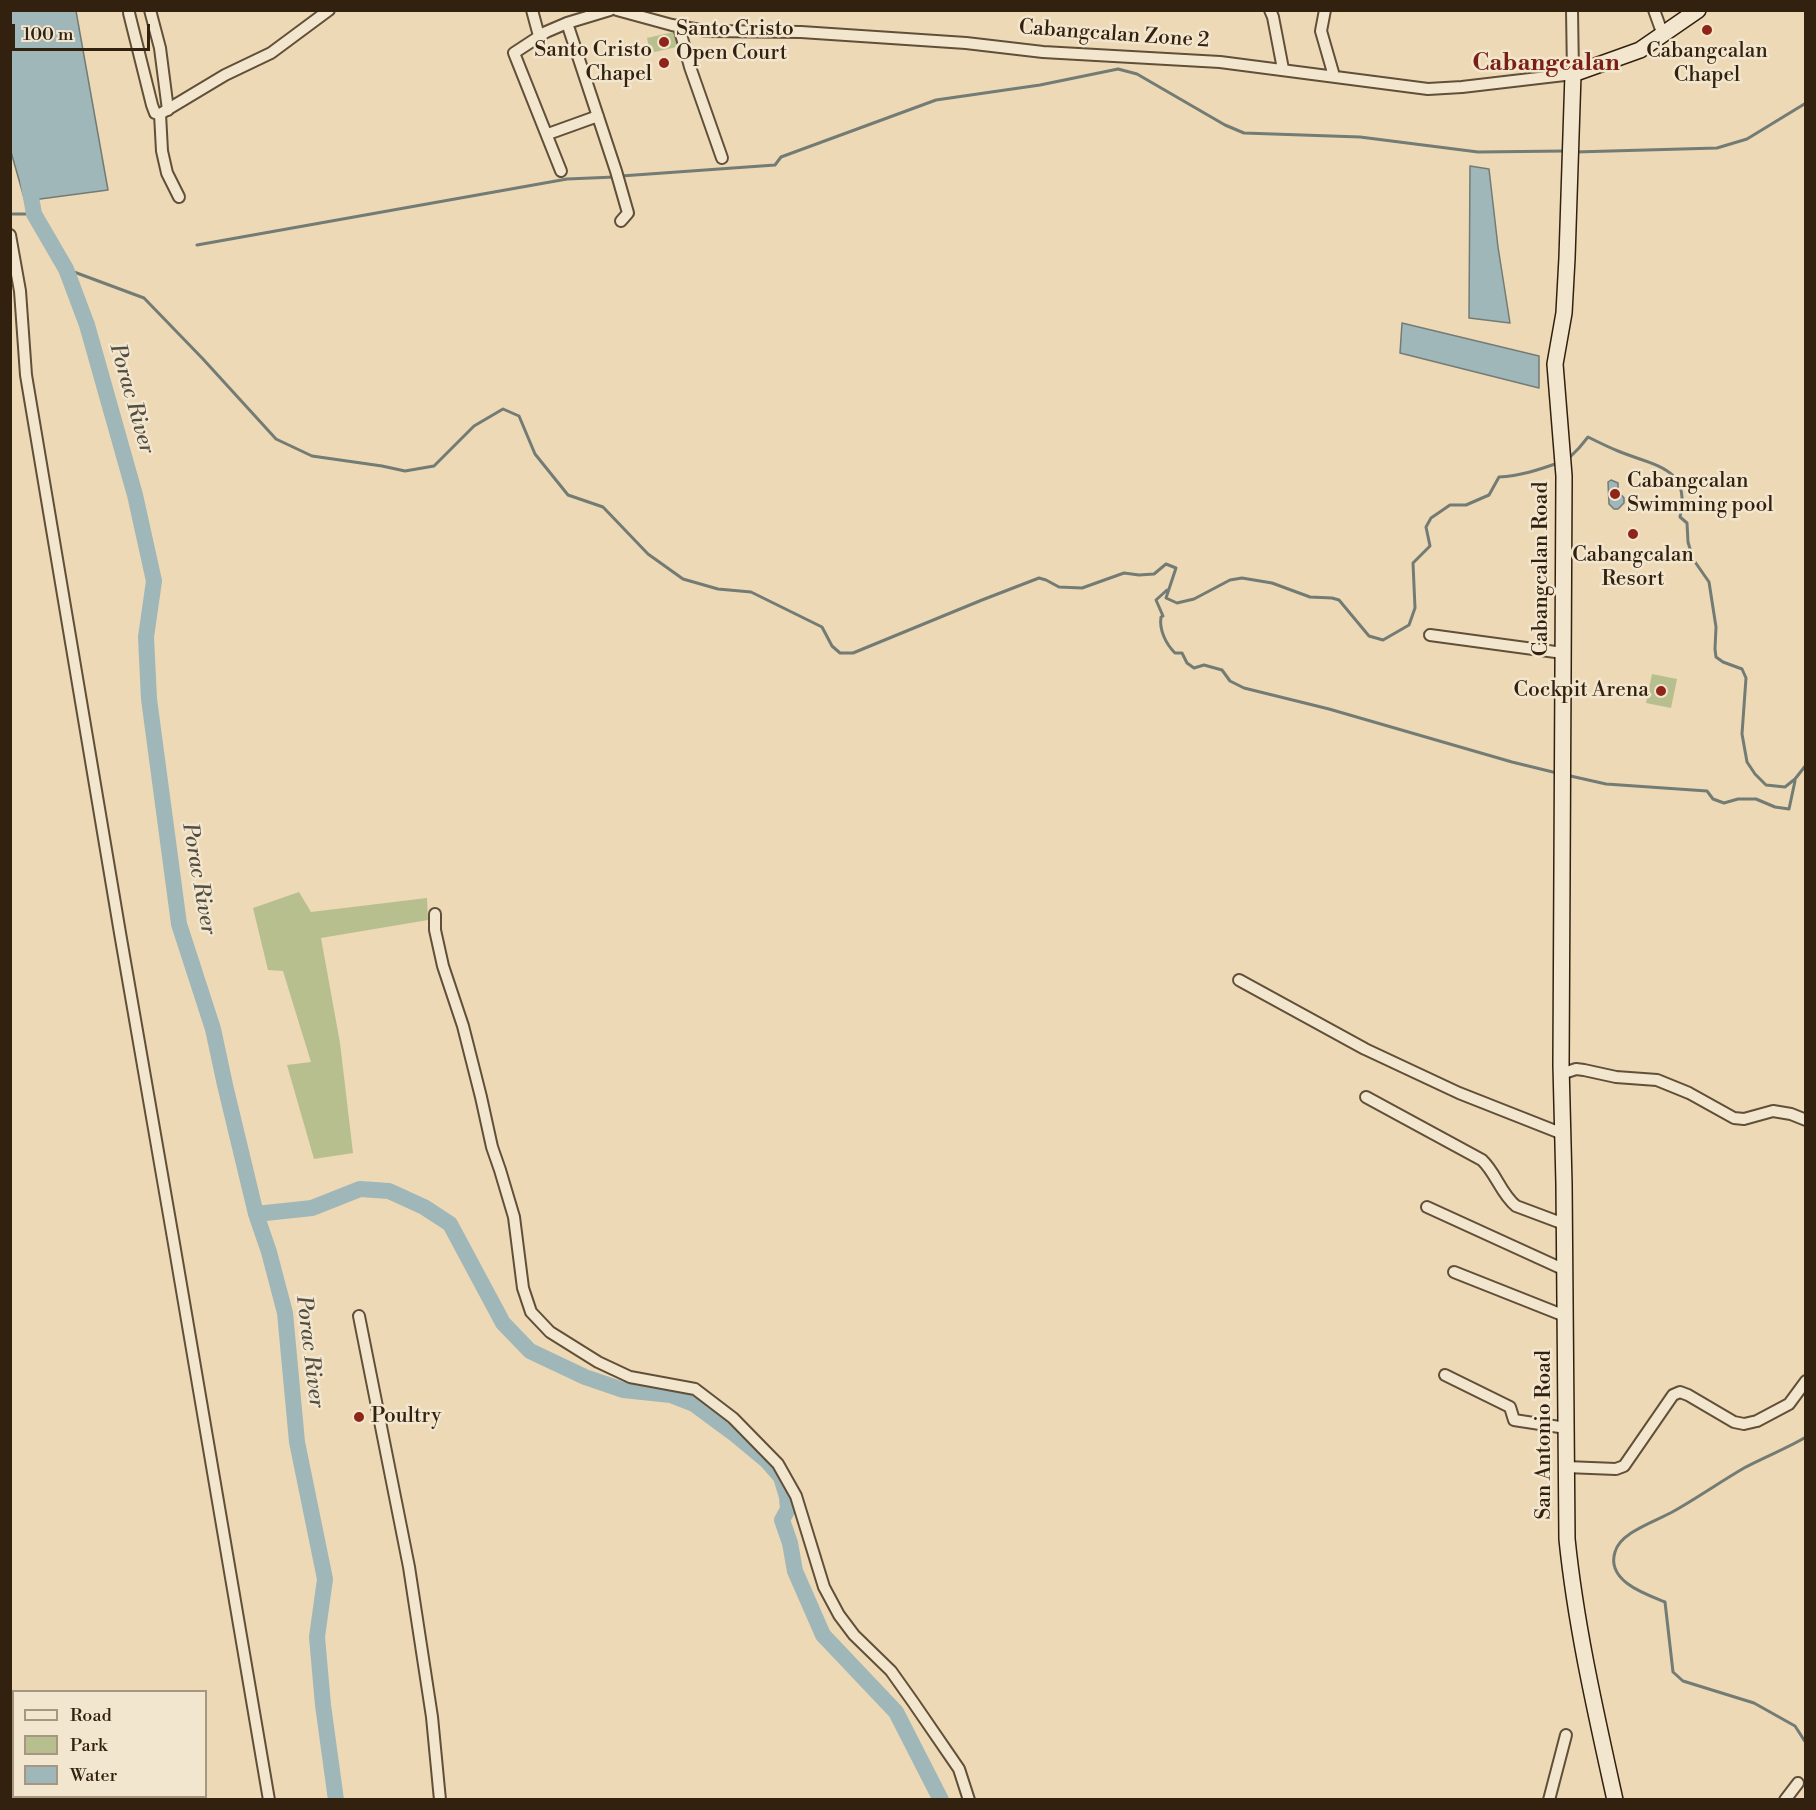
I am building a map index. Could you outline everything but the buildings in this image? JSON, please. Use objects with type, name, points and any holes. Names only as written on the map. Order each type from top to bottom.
[{"type":"street","points":[[150,10],[160,48],[165,162],[167,173],[178,197]]},
{"type":"street","points":[[129,13],[155,113],[164,112],[225,75],[272,53],[329,10]]},
{"type":"street","points":[[532,10],[539,36]]},
{"type":"street","points":[[561,171],[514,53],[539,36],[567,23],[610,10]]},
{"type":"street","name":"Cabangcalan Zone 2","points":[[617,10],[680,27],[706,31],[801,32],[966,43],[1043,52],[1220,62],[1428,89],[1573,74]]},
{"type":"street","points":[[1270,10],[1284,69]]},
{"type":"street","points":[[1325,10],[1321,31],[1334,76]]},
{"type":"street","points":[[1572,10],[1573,74],[1640,50],[1698,10]]},
{"type":"street","points":[[1654,10],[1663,34]]},
{"type":"street","points":[[567,23],[628,213],[621,220]]},
{"type":"street","points":[[680,27],[690,67],[722,158]]},
{"type":"street","name":"Cabangcalan Road","points":[[1561,1070],[1564,476],[1555,364],[1564,313],[1567,269],[1573,74]]},
{"type":"street","points":[[548,134],[598,116]]},
{"type":"street","points":[[10,235],[20,291],[26,375],[269,1800]]},
{"type":"street","points":[[1430,635],[1563,653]]},
{"type":"street","points":[[435,914],[435,930],[443,966],[463,1026],[492,1147],[514,1217],[523,1288],[531,1312],[550,1332],[598,1362],[630,1377],[694,1389],[733,1418],[778,1464],[796,1496],[824,1587],[839,1615],[854,1635],[891,1671],[908,1694],[959,1769],[969,1800]]},
{"type":"street","points":[[1239,980],[1376,1054],[1459,1093],[1563,1134]]},
{"type":"street","points":[[1561,1070],[1584,1070],[1625,1078],[1658,1080],[1689,1093],[1734,1118],[1744,1119],[1773,1111],[1791,1114],[1806,1120]]},
{"type":"street","name":"San Antonio Road","points":[[1561,1070],[1567,1539],[1572,1581],[1596,1716],[1615,1800]]},
{"type":"street","points":[[1366,1097],[1482,1160],[1495,1174],[1510,1201],[1516,1206],[1564,1224]]},
{"type":"street","points":[[1427,1207],[1564,1270]]},
{"type":"street","points":[[1454,1272],[1565,1316]]},
{"type":"street","points":[[359,1316],[409,1567],[432,1717],[440,1800]]},
{"type":"street","points":[[1445,1375],[1510,1407],[1514,1419],[1566,1428]]},
{"type":"street","points":[[1566,1467],[1616,1469],[1624,1466],[1673,1395],[1680,1392],[1734,1422],[1744,1424],[1757,1421],[1789,1404],[1806,1380]]},
{"type":"street","points":[[1549,1800],[1566,1735]]},
{"type":"street","points":[[1785,1800],[1798,1783]]},
{"type":"green space","name":"Santo Cristo Open Court","points":[[678,31],[681,46],[650,53],[647,38]]},
{"type":"green space","name":"Cockpit Arena","points":[[1652,674],[1677,679],[1671,708],[1646,703]]},
{"type":"green space","points":[[299,892],[311,912],[427,898],[428,920],[321,938],[340,1043],[353,1153],[314,1159],[287,1065],[311,1062],[283,971],[268,970],[253,908]]},
{"type":"water","points":[[11,10],[76,11],[108,190],[25,201],[11,152]]},
{"type":"water","points":[[1470,166],[1489,169],[1510,323],[1469,318]]},
{"type":"water","points":[[1402,323],[1539,356],[1539,388],[1400,353]]},
{"type":"water","name":"Cabangcalan Swimming pool","points":[[1611,480],[1618,483],[1618,491],[1624,498],[1624,503],[1618,509],[1614,509],[1609,504],[1608,482]]},
{"type":"waterway","points":[[621,176],[775,165],[781,157],[936,100],[1040,85],[1118,69],[1137,74],[1225,125],[1244,133],[1360,137],[1478,152],[1565,151]]},
{"type":"waterway","points":[[1575,152],[1717,148],[1747,139],[1806,103]]},
{"type":"waterway","points":[[197,245],[567,179],[615,177]]},
{"type":"waterway","name":"Porac River","points":[[28,180],[34,214],[66,269],[87,325],[135,495],[154,581],[146,637],[149,699],[179,924],[213,1029],[256,1214],[285,1313],[297,1442],[325,1579],[317,1637],[323,1705],[336,1800]]},
{"type":"waterway","points":[[13,214],[34,214]]},
{"type":"waterway","points":[[66,269],[144,298],[276,439],[312,456],[405,471],[434,466],[474,426],[503,409],[519,416],[535,454],[568,495],[603,507],[648,554],[683,579],[718,589],[751,592],[822,627],[832,646],[840,653],[853,653],[1039,578],[1059,587],[1082,588],[1124,573],[1154,574],[1166,564],[1176,568],[1166,598],[1177,603],[1194,599],[1230,580],[1242,578],[1272,583],[1310,597],[1339,600],[1369,636],[1383,640],[1409,625],[1415,608],[1413,563],[1430,546],[1426,527],[1431,518],[1450,505],[1466,505],[1489,495],[1499,477],[1522,474],[1558,463]]},
{"type":"waterway","points":[[1567,460],[1588,437],[1667,470],[1675,478],[1680,487],[1682,500],[1680,517],[1687,523],[1688,542],[1693,559],[1709,582],[1716,627],[1716,657],[1742,669],[1746,678],[1742,734],[1747,762],[1766,785],[1785,787],[1806,765]]},
{"type":"waterway","points":[[1167,590],[1156,600],[1163,616],[1161,617],[1162,632],[1175,653],[1182,653],[1187,663],[1194,668],[1204,665],[1222,670],[1230,681],[1244,688],[1329,709],[1557,773]]},
{"type":"waterway","points":[[1566,775],[1606,784],[1707,791],[1713,799],[1724,803],[1738,799],[1756,799],[1775,807],[1789,809],[1795,781]]},
{"type":"waterway","points":[[256,1214],[312,1208],[360,1189],[389,1191],[424,1207],[450,1224],[503,1323],[530,1351],[585,1377],[623,1390],[671,1395],[694,1404],[766,1460],[781,1477],[788,1509],[782,1520],[790,1543],[795,1571],[823,1635],[896,1712],[941,1800]]},
{"type":"waterway","points":[[1806,1437],[1744,1468],[1674,1511],[1631,1533],[1618,1545],[1614,1562],[1616,1571],[1629,1585],[1665,1602],[1673,1672],[1683,1681],[1754,1703],[1795,1726],[1806,1743]]},
{"type":"place","name":"Cabangcalan Chapel","points":[[1707,30]]},
{"type":"place","name":"Santo Cristo Open Court","points":[[664,42]]},
{"type":"place","name":"Santo Cristo Chapel","points":[[664,63]]},
{"type":"place","name":"Cabangcalan Swimming pool","points":[[1615,494]]},
{"type":"place","name":"Cabangcalan Resort","points":[[1633,534]]},
{"type":"place","name":"Cockpit Arena","points":[[1661,691]]},
{"type":"place","name":"Poultry","points":[[359,1417]]},
{"type":"district","name":"Cabangcalan","points":[[1546,64]]}]
